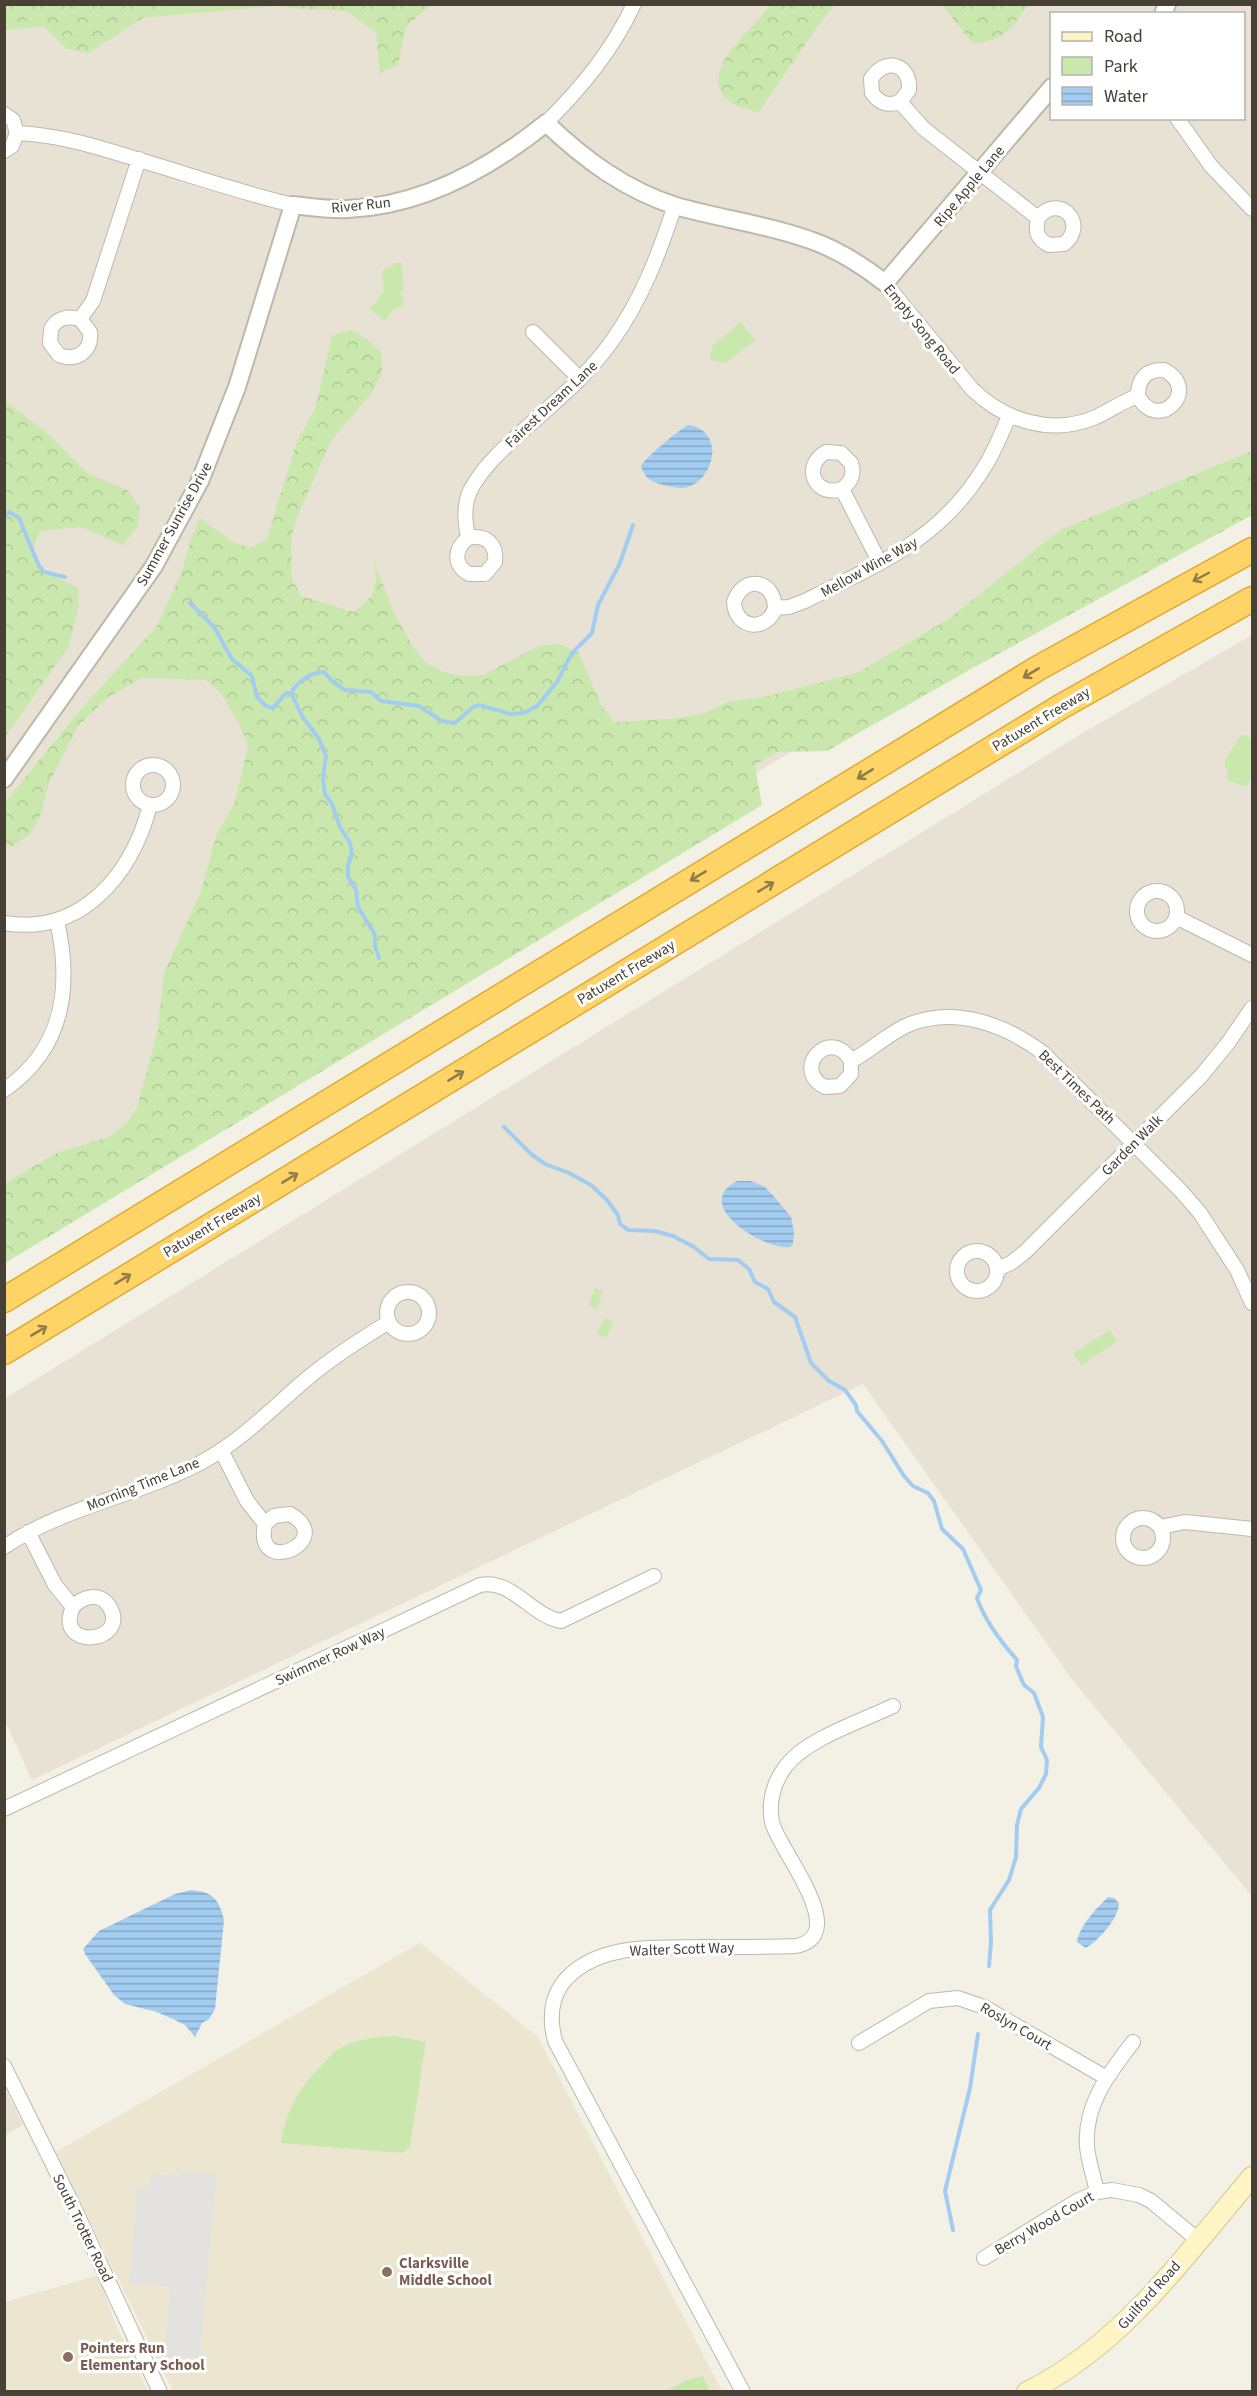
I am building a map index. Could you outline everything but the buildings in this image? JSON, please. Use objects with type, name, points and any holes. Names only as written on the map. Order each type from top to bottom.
[{"type":"highway","points":[[4,1300],[1040,667],[1252,550]]},
{"type":"highway","name":"Patuxent Freeway","points":[[4,1352],[1062,706],[1252,599]]},
{"type":"main road","name":"Guilford Road","points":[[1027,2391],[1061,2373],[1114,2333],[1153,2293],[1252,2177]]},
{"type":"street","name":"River Run","points":[[17,133],[65,138],[293,205],[324,209],[373,207],[433,192],[458,181],[514,149],[546,123],[597,67],[613,44],[634,4]]},
{"type":"street","name":"Ripe Apple Lane","points":[[885,283],[1050,89]]},
{"type":"street","points":[[900,102],[923,128],[1038,218]]},
{"type":"street","points":[[4,114],[13,120],[17,133],[12,146],[4,151]]},
{"type":"street","points":[[1178,120],[1211,166],[1252,209]]},
{"type":"street","name":"Empty Song Road","points":[[546,123],[588,161],[645,194],[675,205],[809,239],[841,254],[885,283],[972,389],[988,404],[1009,417],[1042,424],[1071,423],[1095,417],[1138,396]]},
{"type":"street","points":[[80,319],[93,301],[139,159]]},
{"type":"street","name":"Summer Sunrise Drive","points":[[4,779],[154,566],[200,481],[237,387],[293,205]]},
{"type":"street","name":"Fairest Dream Lane","points":[[468,538],[464,515],[471,490],[495,457],[580,379],[612,340],[638,299],[658,258],[675,205]]},
{"type":"street","points":[[533,332],[580,379]]},
{"type":"street","name":"Mellow Wine Way","points":[[776,608],[789,607],[805,601],[908,548],[951,512],[986,465],[1009,417]]},
{"type":"street","points":[[842,489],[880,563]]},
{"type":"street","points":[[4,923],[22,926],[57,921],[77,912],[97,897],[114,879],[138,843],[150,805]]},
{"type":"street","points":[[1176,917],[1252,955]]},
{"type":"street","points":[[4,1090],[35,1061],[48,1042],[56,1024],[64,986],[65,968],[57,921]]},
{"type":"street","name":"Garden Walk","points":[[998,1269],[1011,1263],[1025,1252],[1201,1076],[1252,1008]]},
{"type":"street","name":"Best Times Path","points":[[851,1061],[890,1034],[910,1024],[929,1019],[954,1018],[991,1024],[1027,1040],[1134,1143],[1200,1213],[1231,1260],[1252,1303]]},
{"type":"street","name":"Morning Time Lane","points":[[4,1547],[28,1532],[69,1513],[179,1473],[221,1450],[256,1424],[335,1357],[389,1322]]},
{"type":"street","points":[[221,1450],[247,1501],[266,1524]]},
{"type":"street","points":[[1160,1527],[1185,1522],[1252,1529]]},
{"type":"street","points":[[28,1532],[55,1585],[73,1607]]},
{"type":"street","name":"Swimmer Row Way","points":[[4,1809],[480,1585],[490,1583],[499,1585],[542,1615],[561,1621],[654,1576]]},
{"type":"street","name":"Walter Scott Way","points":[[743,2391],[555,2041],[552,2029],[552,2004],[558,1989],[578,1967],[611,1954],[651,1948],[796,1946],[810,1941],[815,1934],[818,1918],[800,1873],[779,1840],[772,1821],[773,1792],[778,1778],[794,1756],[807,1746],[893,1706]]},
{"type":"street","name":"Roslyn Court","points":[[859,2043],[929,2001],[958,1998],[984,2007],[1106,2077]]},
{"type":"street","points":[[1097,2192],[1087,2147],[1087,2132],[1096,2096],[1106,2077],[1133,2042]]},
{"type":"street","name":"South Trotter Road","points":[[4,2066],[70,2199],[160,2391]]},
{"type":"street","name":"Berry Wood Court","points":[[984,2258],[1077,2201],[1097,2192],[1112,2190],[1139,2195],[1163,2210],[1198,2240]]},
{"type":"shaded area","points":[[288,4],[1252,5],[1252,493],[1153,542],[543,896],[5,1234],[4,30]]},
{"type":"shaded area","points":[[1252,635],[1252,1896],[1074,1682],[863,1384],[32,1780],[5,1721],[4,1399],[1081,734]]},
{"type":"shaded area","name":"Clarksville Middle School","points":[[420,1943],[538,2037],[722,2391],[173,2391],[56,2152]]},
{"type":"shaded area","points":[[5,2089],[23,2125],[4,2135]]},
{"type":"shaded area","points":[[181,2171],[217,2174],[200,2359],[164,2356],[170,2287],[129,2283],[137,2187],[149,2188],[151,2173],[180,2176]]},
{"type":"shaded area","name":"Pointers Run Elementary School","points":[[99,2275],[115,2323],[148,2391],[5,2392],[5,2302]]},
{"type":"green space","points":[[4,5],[163,5],[88,53],[67,49],[39,21],[5,22]]},
{"type":"green space","points":[[5,5],[288,5],[5,30]]},
{"type":"green space","points":[[277,5],[431,5],[406,27],[398,65],[380,73],[376,33],[347,11],[289,8]]},
{"type":"green space","points":[[771,5],[835,5],[817,27],[759,112],[739,107],[725,97],[720,91],[719,74],[731,50]]},
{"type":"green space","points":[[942,5],[1028,5],[1006,32],[993,40],[973,44]]},
{"type":"green space","points":[[401,262],[404,290],[401,291],[401,296],[404,304],[395,308],[385,321],[370,309],[384,291],[382,272],[387,267]]},
{"type":"green space","points":[[741,322],[755,340],[726,363],[710,360],[712,346]]},
{"type":"green space","points":[[350,330],[367,339],[381,352],[382,373],[373,391],[331,441],[297,517],[291,538],[292,579],[301,596],[354,612],[367,601],[374,591],[376,578],[374,561],[395,615],[414,648],[426,663],[443,672],[462,676],[483,675],[539,646],[559,644],[579,653],[602,707],[614,722],[690,716],[710,711],[728,702],[764,697],[857,673],[950,618],[1060,530],[1252,451],[1252,515],[827,751],[776,752],[755,765],[762,805],[5,1263],[5,1184],[54,1154],[111,1136],[125,1125],[137,1108],[158,1030],[164,973],[201,891],[216,836],[235,802],[248,746],[240,726],[220,692],[206,680],[141,678],[107,698],[78,726],[50,781],[39,819],[29,835],[12,847],[5,843],[6,801],[82,708],[157,626],[181,573],[200,518],[233,542],[251,548],[267,539],[297,441],[315,409],[332,336]]},
{"type":"green space","points":[[5,401],[45,431],[87,473],[129,491],[140,509],[137,527],[123,545],[81,527],[40,531],[33,548],[40,569],[78,588],[79,606],[69,646],[5,737]]},
{"type":"green space","points":[[1244,735],[1252,739],[1252,775],[1248,785],[1244,787],[1227,779],[1228,770],[1225,768],[1225,759],[1240,736]]},
{"type":"green space","points":[[595,1288],[603,1291],[597,1309],[589,1306]]},
{"type":"green space","points":[[604,1318],[613,1322],[606,1338],[597,1334]]},
{"type":"green space","points":[[1110,1330],[1117,1342],[1081,1365],[1073,1353]]},
{"type":"green space","points":[[395,2036],[426,2042],[410,2146],[403,2153],[281,2143],[295,2099],[333,2053],[358,2041]]},
{"type":"green space","points":[[703,2376],[710,2391],[667,2391],[684,2381]]},
{"type":"water","points":[[688,425],[701,429],[708,437],[712,447],[712,458],[702,478],[693,485],[683,488],[650,480],[641,466],[663,444]]},
{"type":"water","points":[[737,1181],[751,1181],[765,1187],[791,1217],[794,1232],[793,1244],[790,1247],[778,1246],[749,1234],[726,1213],[722,1202],[725,1191]]},
{"type":"water","points":[[191,1890],[214,1898],[224,1920],[215,2009],[209,2019],[202,2023],[195,2037],[185,2025],[173,2019],[157,2012],[125,2004],[114,1995],[83,1949],[99,1931],[175,1894]]},
{"type":"water","points":[[1108,1897],[1114,1898],[1119,1903],[1116,1915],[1097,1940],[1086,1948],[1077,1942],[1081,1929]]},
{"type":"waterway","points":[[4,516],[9,512],[19,518],[39,566],[44,572],[65,577]]},
{"type":"waterway","points":[[291,693],[305,678],[324,672],[345,690],[371,692],[381,701],[419,706],[442,721],[455,723],[473,707],[479,705],[511,714],[524,713],[537,706],[557,682],[572,653],[592,633],[598,605],[620,563],[633,525]]},
{"type":"waterway","points":[[190,603],[214,627],[232,659],[252,676],[257,697],[266,706],[273,708],[286,693],[291,693],[302,716],[319,739],[326,756],[323,779],[325,794],[350,843],[352,854],[348,865],[348,877],[356,890],[358,907],[375,935],[375,946],[379,958]]},
{"type":"waterway","points":[[504,1127],[531,1154],[545,1164],[591,1185],[607,1200],[618,1215],[620,1224],[628,1230],[655,1231],[673,1236],[694,1247],[709,1259],[738,1260],[749,1269],[755,1282],[768,1289],[774,1302],[795,1317],[811,1363],[829,1381],[845,1390],[856,1405],[857,1411],[882,1441],[904,1476],[913,1486],[928,1493],[934,1501],[942,1529],[963,1549],[981,1590],[977,1598],[984,1615],[999,1639],[1017,1660],[1016,1666],[1024,1685],[1034,1693],[1043,1717],[1041,1747],[1047,1760],[1046,1774],[1039,1788],[1021,1809],[1017,1825],[1016,1857],[1009,1880],[990,1910],[989,1966]]},
{"type":"waterway","points":[[953,2230],[945,2191],[970,2088],[978,2034]]},
{"type":"place","name":"Clarksville Middle School","points":[[387,2272]]},
{"type":"place","name":"Pointers Run Elementary School","points":[[68,2357]]}]
